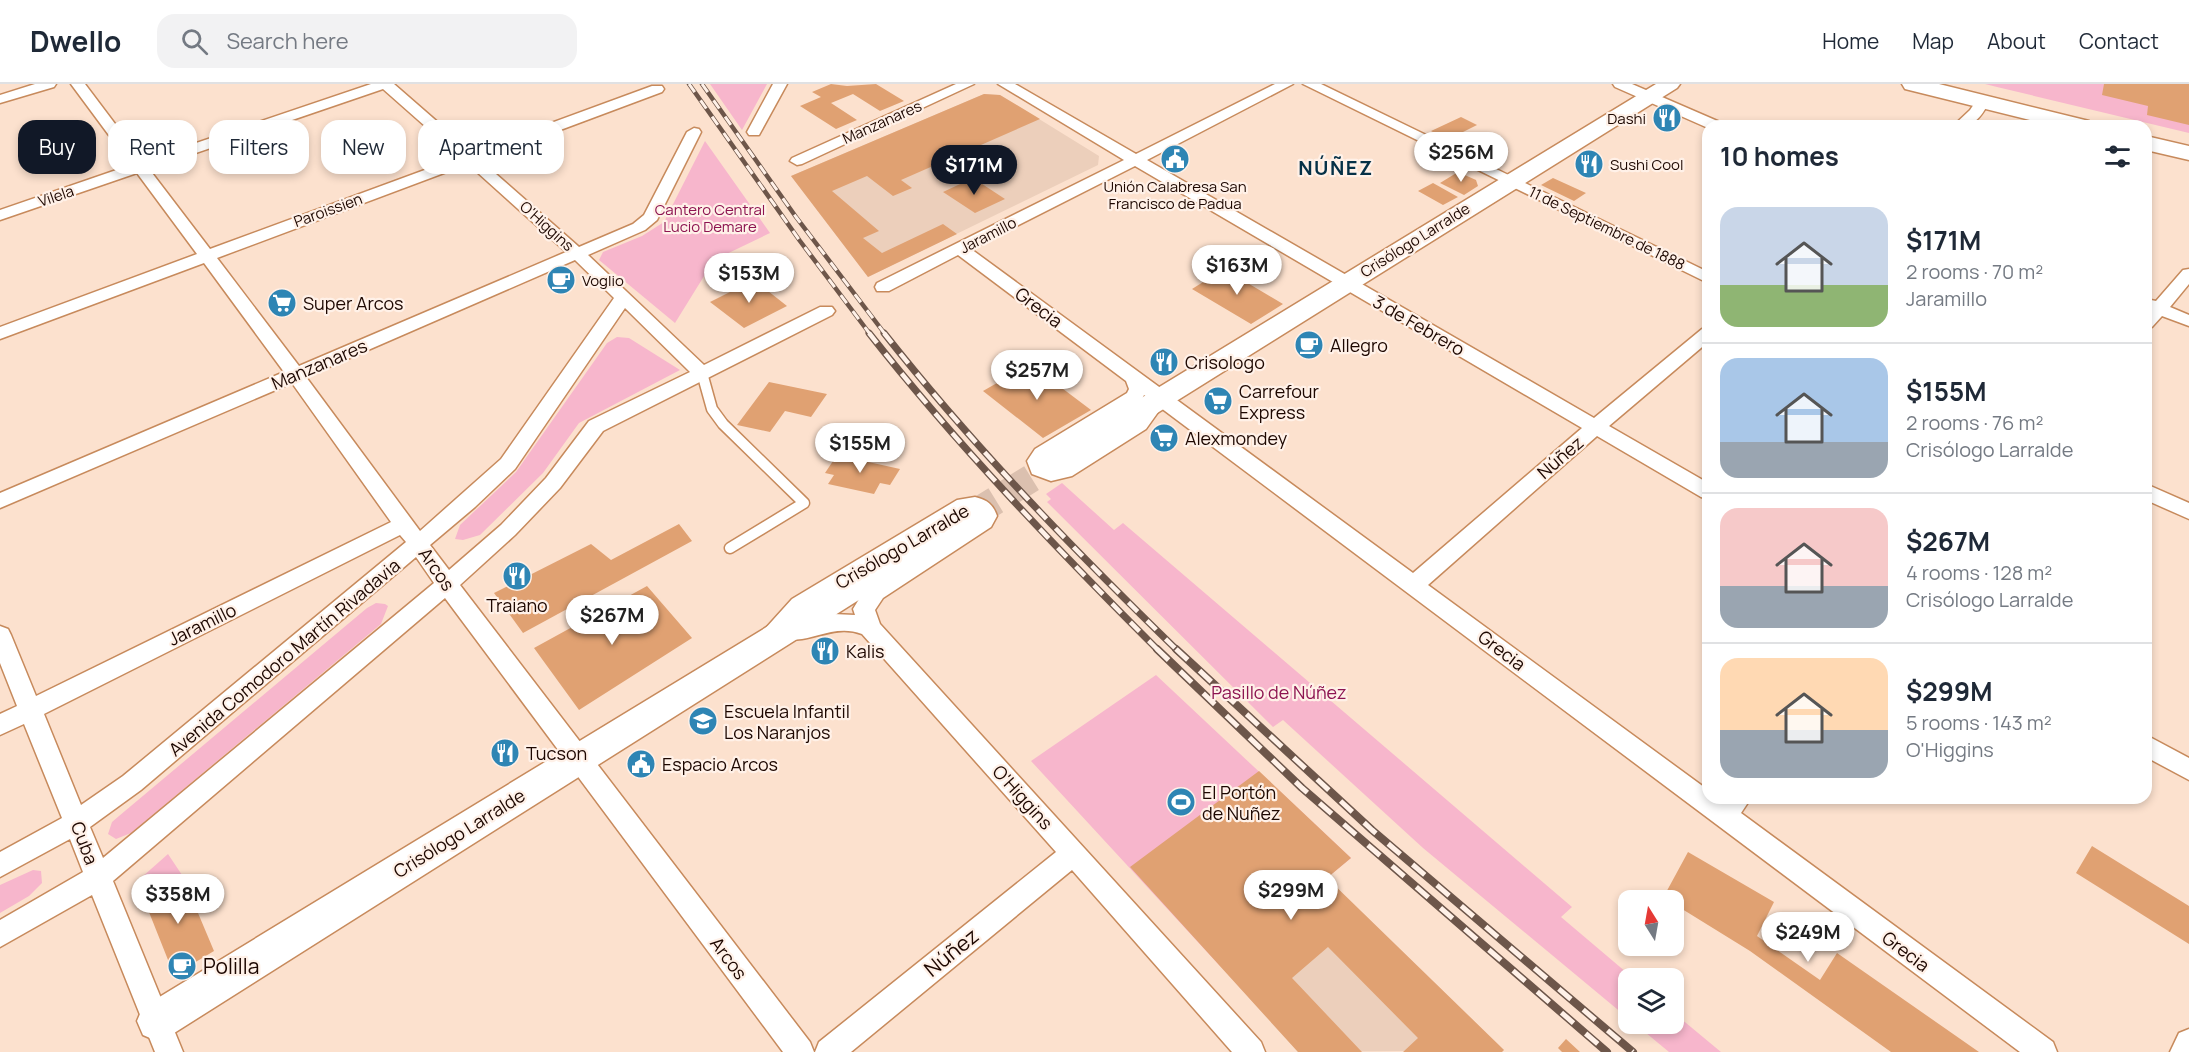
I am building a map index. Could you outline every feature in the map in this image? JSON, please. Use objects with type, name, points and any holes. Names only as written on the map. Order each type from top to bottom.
[{"type":"main road","points":[[1913,84],[2057,120]]},
{"type":"main road","points":[[2152,144],[2189,153]]},
{"type":"street","points":[[0,99],[49,84]]},
{"type":"street","name":"Arcos","points":[[78,84],[108,124]]},
{"type":"street","name":"Vilela","points":[[197,148],[385,84]]},
{"type":"street","name":"O'Higgins","points":[[385,84],[426,120]]},
{"type":"street","points":[[753,132],[780,84]]},
{"type":"street","name":"Manzanares","points":[[797,161],[967,84]]},
{"type":"street","name":"3 de Febrero","points":[[1005,84],[1702,489]]},
{"type":"street","name":"Jaramillo","points":[[883,287],[1286,84]]},
{"type":"street","name":"11 de Septiembre de 1888","points":[[1310,84],[1702,275]]},
{"type":"street","points":[[1620,84],[1703,120]]},
{"type":"street","name":"Crisólogo Larralde","points":[[1048,468],[1670,84]]},
{"type":"street","name":"Paroissien","points":[[564,123],[657,89]]},
{"type":"street","points":[[1967,120],[1976,113],[1983,101]]},
{"type":"street","name":"Manzanares","points":[[0,501],[639,227],[651,217],[694,132]]},
{"type":"street","name":"Vilela","points":[[0,215],[120,174]]},
{"type":"street","name":"Arcos","points":[[146,174],[447,584],[800,1052]]},
{"type":"street","name":"Paroissien","points":[[0,333],[427,174]]},
{"type":"street","name":"O'Higgins","points":[[488,174],[578,254],[702,373]]},
{"type":"street","name":"Grecia","points":[[960,249],[1414,584],[1702,787]]},
{"type":"street","points":[[2189,274],[2153,306],[2189,321]]},
{"type":"street","name":"Avenida Comodoro Martín Rivadavia","points":[[0,865],[77,822],[132,783],[419,544],[508,464],[623,298]]},
{"type":"street","points":[[0,934],[99,877],[447,584],[508,530],[553,483],[596,426],[826,311]]},
{"type":"street","name":"Núñez","points":[[1414,584],[1595,427],[1702,338]]},
{"type":"street","name":"Crisólogo Larralde","points":[[1134,379],[1138,389],[1134,397],[1042,454],[1037,461],[1040,469],[1051,474],[1065,471],[1139,424],[1161,398]]},
{"type":"street","points":[[2152,494],[2189,512]]},
{"type":"street","name":"Crisólogo Larralde","points":[[762,645],[800,605],[964,505],[975,504],[984,507],[987,516],[984,522],[883,585],[872,595],[864,609],[870,628]]},
{"type":"street","name":"Crisólogo Larralde","points":[[163,1036],[578,759],[972,515]]},
{"type":"street","name":"Jaramillo","points":[[0,725],[404,524]]},
{"type":"street","points":[[762,645],[829,622],[851,621],[870,628]]},
{"type":"street","name":"O'Higgins","points":[[870,628],[1251,1052]]},
{"type":"street","name":"Cuba","points":[[0,635],[163,1036]]},
{"type":"street","points":[[2152,748],[2189,770]]},
{"type":"street","name":"Grecia","points":[[1731,807],[2043,1052]]},
{"type":"street","name":"Núñez","points":[[828,1052],[1074,853]]},
{"type":"street","points":[[2184,1052],[2189,1043]]},
{"type":"lane","points":[[702,373],[712,409],[723,424],[804,503],[730,548]]},
{"type":"shaded area","points":[[984,94],[1000,95],[1099,156],[1098,165],[868,277],[791,176]]},
{"type":"shaded area","points":[[1327,878],[1504,1050],[1298,1052],[1220,966]]},
{"type":"green space","points":[[710,84],[767,84],[742,130]]},
{"type":"green space","points":[[1985,84],[2189,84],[2189,133],[2152,124],[2152,120],[2135,120]]},
{"type":"green space","name":"Cantero Central Lucio Demare","points":[[705,141],[770,233],[714,260],[675,323],[599,260],[603,252],[642,236],[664,222]]},
{"type":"green space","points":[[617,337],[629,338],[680,370],[579,423],[543,473],[480,535],[463,540],[455,539],[460,525],[516,472],[607,343]]},
{"type":"green space","name":"Pasillo de Núñez","points":[[1062,483],[1114,530],[1123,523],[1572,907],[1561,917],[1621,968],[1618,968],[1618,1010],[1423,848],[1283,720],[1273,727],[1047,502],[1051,499],[1046,494]]},
{"type":"green space","points":[[376,603],[388,606],[381,624],[131,833],[116,839],[108,834],[112,822],[367,608]]},
{"type":"green space","name":"El Portón de Nuñez","points":[[1156,675],[1351,858],[1220,966],[1031,761]]},
{"type":"green space","points":[[168,854],[182,875],[143,897],[142,877]]},
{"type":"green space","points":[[33,870],[41,871],[42,883],[29,896],[0,913],[0,885]]},
{"type":"green space","points":[[1684,1021],[1721,1052],[1669,1052],[1647,1034],[1684,1034]]},
{"type":"building","points":[[831,84],[847,86],[876,84],[904,101],[880,111],[853,94],[831,103],[857,120],[836,129],[800,106],[821,97],[812,92]]},
{"type":"building","points":[[2104,84],[2189,84],[2189,125],[2147,115],[2148,106],[2102,95]]},
{"type":"building","points":[[984,94],[1000,95],[1040,119],[901,180],[912,188],[893,196],[867,176],[832,191],[879,231],[863,238],[882,253],[943,224],[957,234],[868,277],[791,176]]},
{"type":"building","name":"Dashi","points":[[1658,113],[1681,120],[1673,125],[1653,116]]},
{"type":"building","points":[[1461,117],[1477,125],[1447,140],[1431,131]]},
{"type":"building","points":[[1458,172],[1476,180],[1478,186],[1464,195],[1440,183]]},
{"type":"building","points":[[973,178],[1005,199],[975,213],[943,192]]},
{"type":"building","points":[[1553,178],[1586,193],[1574,201],[1541,185]]},
{"type":"building","points":[[1433,183],[1458,197],[1443,205],[1418,191]]},
{"type":"building","points":[[1224,269],[1283,304],[1251,324],[1192,289]]},
{"type":"building","points":[[754,280],[787,306],[744,328],[710,302]]},
{"type":"building","points":[[1030,364],[1091,410],[1043,438],[983,391]]},
{"type":"building","points":[[769,382],[827,394],[811,417],[785,411],[770,432],[737,425]]},
{"type":"building","points":[[837,455],[900,469],[890,485],[880,483],[874,494],[828,484],[834,475],[825,473]]},
{"type":"building","points":[[679,524],[692,541],[523,633],[494,593],[591,544],[611,560]]},
{"type":"building","points":[[647,586],[692,638],[579,710],[534,648]]},
{"type":"building","points":[[1259,771],[1351,858],[1327,878],[1504,1050],[1502,1052],[1403,1052],[1418,1038],[1328,947],[1292,978],[1362,1052],[1298,1052],[1130,867]]},
{"type":"building","points":[[2092,846],[2189,906],[2189,944],[2076,873]]},
{"type":"building","points":[[1688,852],[1774,902],[1757,936],[1820,980],[1837,953],[1979,1052],[1891,1052],[1750,951],[1684,910],[1684,890],[1667,890]]},
{"type":"building","points":[[182,875],[214,951],[174,975],[143,897]]},
{"type":"building","points":[[1566,1039],[1580,1052],[1562,1052],[1558,1048]]},
{"type":"tunnel","points":[[972,515],[1048,468]]},
{"type":"railway","points":[[689,84],[800,241],[870,334]]},
{"type":"railway","points":[[702,84],[796,217],[885,334]]},
{"type":"railway","points":[[869,333],[937,416],[1009,496],[1157,649]]},
{"type":"railway","points":[[884,333],[953,416],[1025,496],[1178,651]]},
{"type":"railway","points":[[1157,649],[1302,788],[1607,1052]]},
{"type":"railway","points":[[1176,649],[1372,830],[1633,1052]]},
{"type":"place","name":"Dashi","points":[[1667,118]]},
{"type":"place","name":"Unión Calabresa San Francisco de Padua","points":[[1175,159]]},
{"type":"place","name":"Sushi Cool","points":[[1589,164]]},
{"type":"place","name":"Voglio","points":[[561,280]]},
{"type":"place","name":"Super Arcos","points":[[282,303]]},
{"type":"place","name":"Allegro","points":[[1309,345]]},
{"type":"place","name":"Crisologo","points":[[1164,362]]},
{"type":"place","name":"Carrefour Express","points":[[1218,401]]},
{"type":"place","name":"Alexmondey","points":[[1164,438]]},
{"type":"place","name":"Traiano","points":[[517,576]]},
{"type":"place","name":"Kalis","points":[[825,651]]},
{"type":"place","name":"Escuela Infantil Los Naranjos","points":[[703,721]]},
{"type":"place","name":"Tucson","points":[[505,753]]},
{"type":"place","name":"Espacio Arcos","points":[[641,764]]},
{"type":"place","name":"El Portón de Nuñez","points":[[1181,802]]},
{"type":"place","name":"Polilla","points":[[182,966]]},
{"type":"district","name":"NÚÑEZ","points":[[1336,167]]}]
